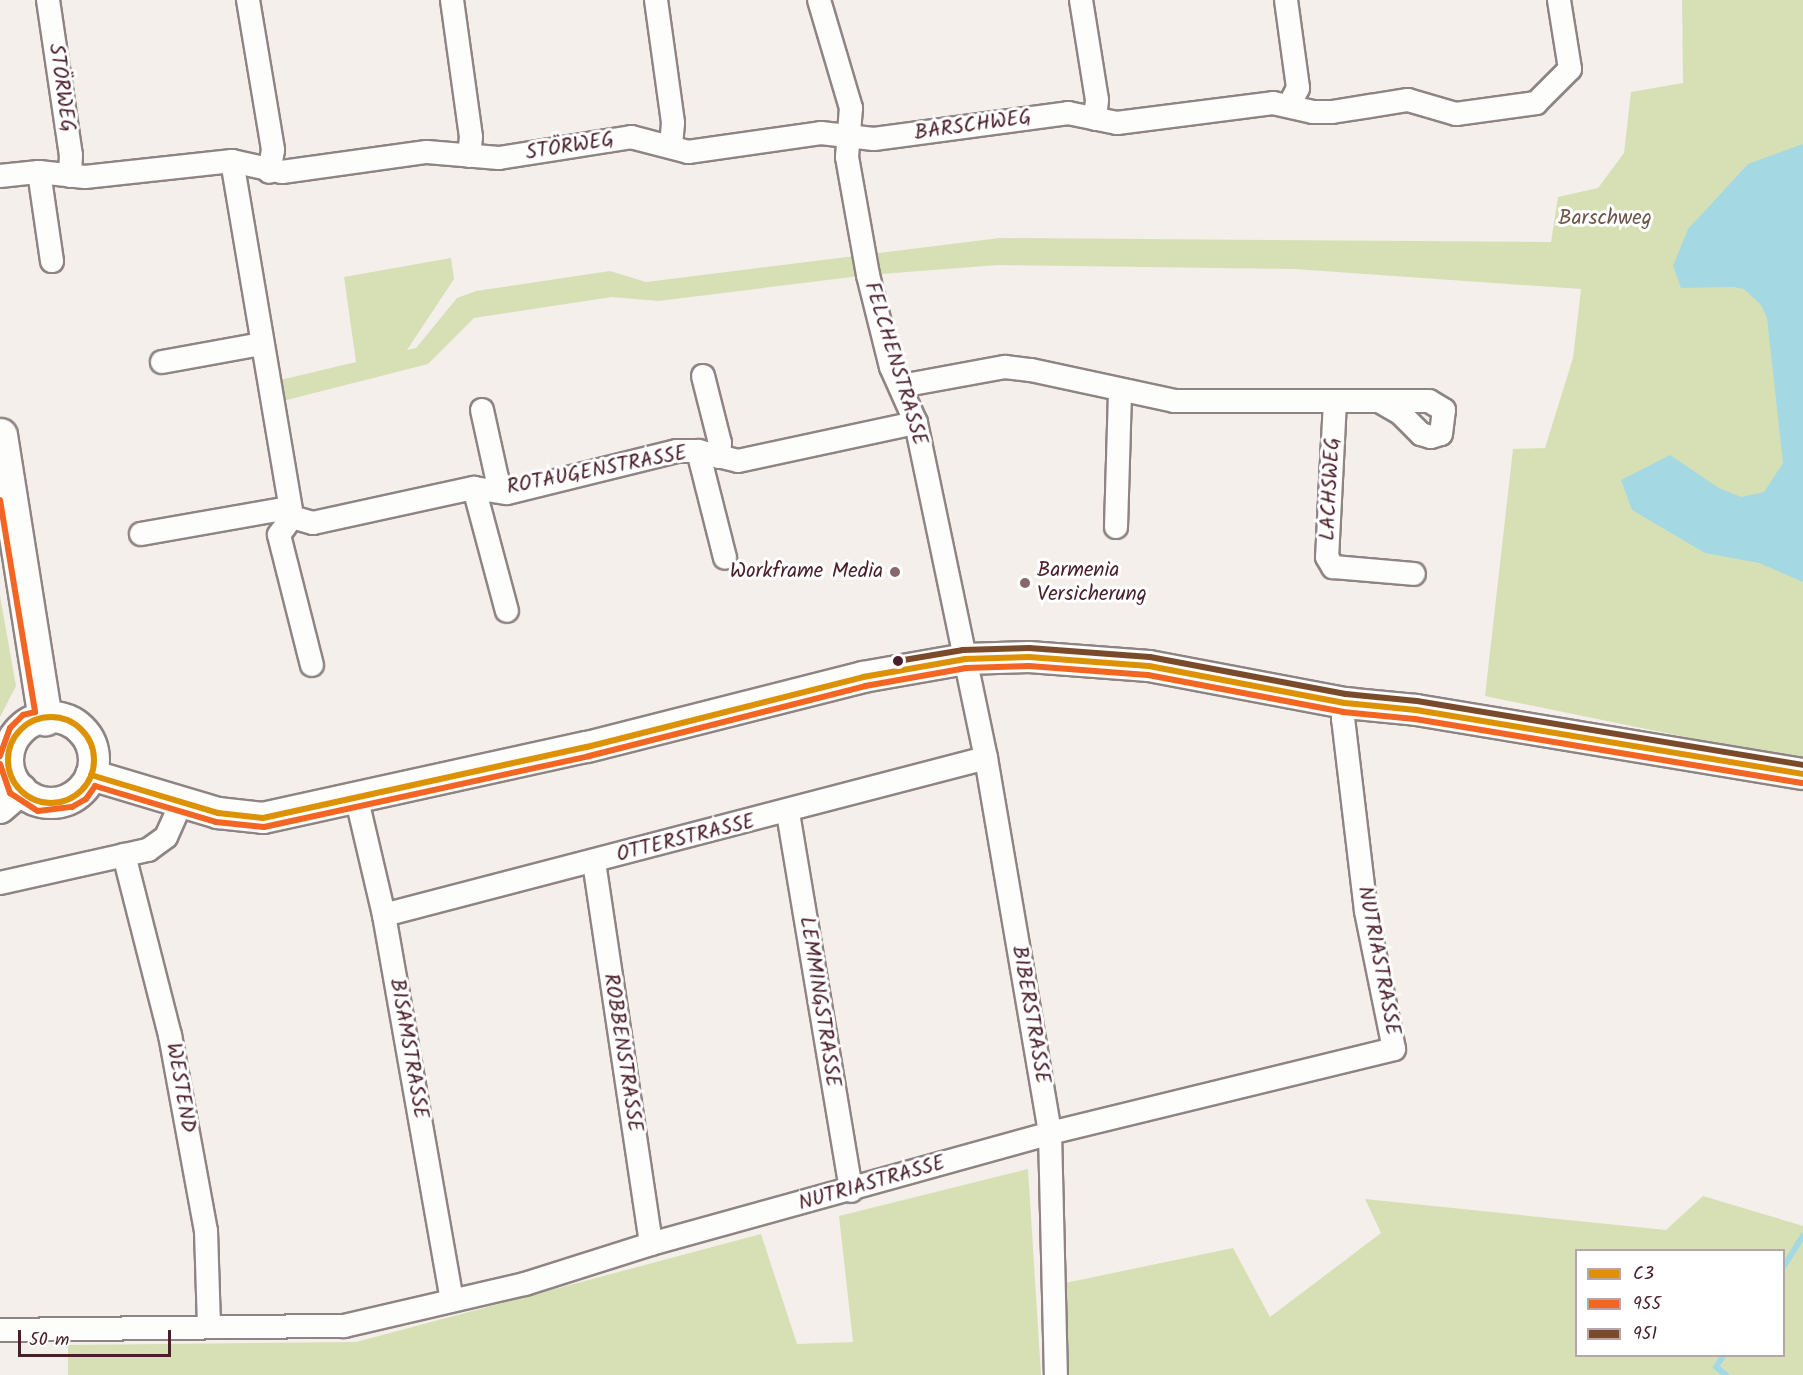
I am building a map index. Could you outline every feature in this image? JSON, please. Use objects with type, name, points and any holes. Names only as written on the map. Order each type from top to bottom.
[{"type":"highway","points":[[0,435],[45,718]]},
{"type":"highway","points":[[0,467],[13,513]]},
{"type":"main road","points":[[91,775],[181,804],[218,813],[262,818],[357,800],[863,677],[965,659],[1029,657],[1149,666],[1345,703],[1416,710],[1803,774]]},
{"type":"main road","points":[[45,718],[69,721],[81,729],[94,753],[91,775],[80,792],[54,803],[10,799],[10,746],[28,723],[45,718]]},
{"type":"street","name":"STÖRWEG","points":[[48,0],[71,155],[70,176]]},
{"type":"street","points":[[248,0],[273,150],[269,172]]},
{"type":"street","points":[[452,0],[471,137],[469,156]]},
{"type":"street","points":[[656,0],[673,123],[671,146]]},
{"type":"street","name":"FELCHENSTRASSE","points":[[819,0],[851,108],[847,157],[866,265],[891,367],[916,423],[965,659]]},
{"type":"street","points":[[1081,0],[1096,100],[1095,119]]},
{"type":"street","points":[[1286,0],[1298,87],[1289,106]]},
{"type":"street","name":"BARSCHWEG","points":[[850,136],[874,139],[1068,113],[1117,123],[1273,103],[1332,112],[1408,100],[1456,114],[1536,103],[1570,69],[1559,0]]},
{"type":"street","name":"STÖRWEG","points":[[0,176],[39,172],[70,176],[232,161],[269,172],[427,152],[499,158],[631,137],[688,152],[821,133],[850,136]]},
{"type":"street","points":[[232,161],[290,513],[279,535],[312,665]]},
{"type":"street","points":[[39,172],[52,261]]},
{"type":"street","points":[[162,362],[261,344]]},
{"type":"street","points":[[901,386],[1005,367],[1031,370],[1174,401],[1379,401]]},
{"type":"street","name":"ROTAUGENSTRASSE","points":[[703,376],[720,443],[708,454]]},
{"type":"street","points":[[1116,527],[1120,391]]},
{"type":"street","name":"LACHSWEG","points":[[1335,401],[1327,557],[1333,567],[1414,574]]},
{"type":"street","name":"ROTAUGENSTRASSE","points":[[482,410],[497,478],[485,489]]},
{"type":"street","name":"ROTAUGENSTRASSE","points":[[141,534],[290,513],[313,523],[485,489],[507,493],[676,452],[708,454],[738,461],[916,423]]},
{"type":"street","name":"ROTAUGENSTRASSE","points":[[708,454],[725,558]]},
{"type":"street","name":"ROTAUGENSTRASSE","points":[[485,489],[507,611]]},
{"type":"street","name":"BIBERSTRASSE","points":[[965,659],[986,759],[1050,1133],[1056,1375]]},
{"type":"street","name":"NUTRIASTRASSE","points":[[0,1330],[344,1326],[525,1284],[651,1244],[850,1191],[1050,1133],[1394,1049],[1366,911],[1343,719],[1345,703]]},
{"type":"street","name":"OTTERSTRASSE","points":[[384,915],[788,813],[986,759]]},
{"type":"street","name":"BISAMSTRASSE","points":[[357,800],[384,915],[453,1299]]},
{"type":"street","points":[[0,883],[148,850],[166,837],[181,804]]},
{"type":"street","name":"LEMMINGSTRASSE","points":[[788,813],[850,1191]]},
{"type":"street","name":"WESTEND","points":[[124,855],[170,1035],[206,1231],[209,1326]]},
{"type":"street","name":"ROBBENSTRASSE","points":[[594,862],[651,1244]]},
{"type":"green space","name":"Barschweg","points":[[1682,0],[1803,0],[1803,761],[1485,696],[1513,449],[1545,448],[1573,358],[1581,289],[1294,269],[998,265],[868,275],[658,301],[612,297],[474,318],[428,364],[279,402],[276,381],[356,362],[344,277],[451,258],[454,279],[407,350],[416,348],[457,298],[476,291],[610,271],[646,282],[1000,238],[1551,242],[1558,197],[1598,188],[1624,153],[1631,92],[1683,83]]},
{"type":"green space","points":[[0,596],[16,686],[0,717]]},
{"type":"green space","points":[[1028,1169],[1041,1375],[68,1375],[68,1345],[356,1342],[761,1234],[797,1344],[853,1342],[839,1216]]},
{"type":"green space","points":[[1703,1196],[1803,1226],[1803,1375],[1069,1375],[1065,1283],[1233,1248],[1270,1317],[1381,1233],[1365,1199],[1666,1230]]},
{"type":"water","points":[[1803,144],[1803,582],[1759,563],[1705,553],[1632,510],[1621,480],[1670,455],[1719,488],[1741,497],[1764,492],[1783,463],[1767,318],[1761,305],[1744,289],[1733,287],[1681,288],[1673,266],[1688,229],[1748,164]]},
{"type":"waterway","points":[[1785,1264],[1803,1236]]},
{"type":"waterway","points":[[1722,1357],[1716,1367],[1726,1375]]},
{"type":"transit line","name":"955","points":[[0,500],[35,712],[23,715],[10,728],[0,756]]},
{"type":"transit line","name":"951","points":[[898,661],[963,650],[1029,648],[1150,657],[1346,694],[1417,701],[1803,765]]},
{"type":"transit line","name":"C3","points":[[91,775],[218,813],[263,818],[587,747],[863,677],[965,659],[1029,657],[1149,666],[1345,703],[1416,710],[1803,774]]},
{"type":"transit line","name":"955","points":[[0,764],[10,793],[38,811],[72,807],[86,799],[95,786],[216,822],[264,827],[589,756],[865,686],[966,668],[1029,666],[1148,675],[1343,712],[1415,719],[1802,783]]},
{"type":"transit line","name":"C3","points":[[51,717],[75,724],[87,736],[94,760],[87,784],[75,796],[51,803],[27,796],[15,784],[8,760],[15,736],[27,724],[51,717]]},
{"type":"place","name":"Workframe Media","points":[[895,572]]},
{"type":"place","name":"Barmenia Versicherung","points":[[1025,583]]}]
